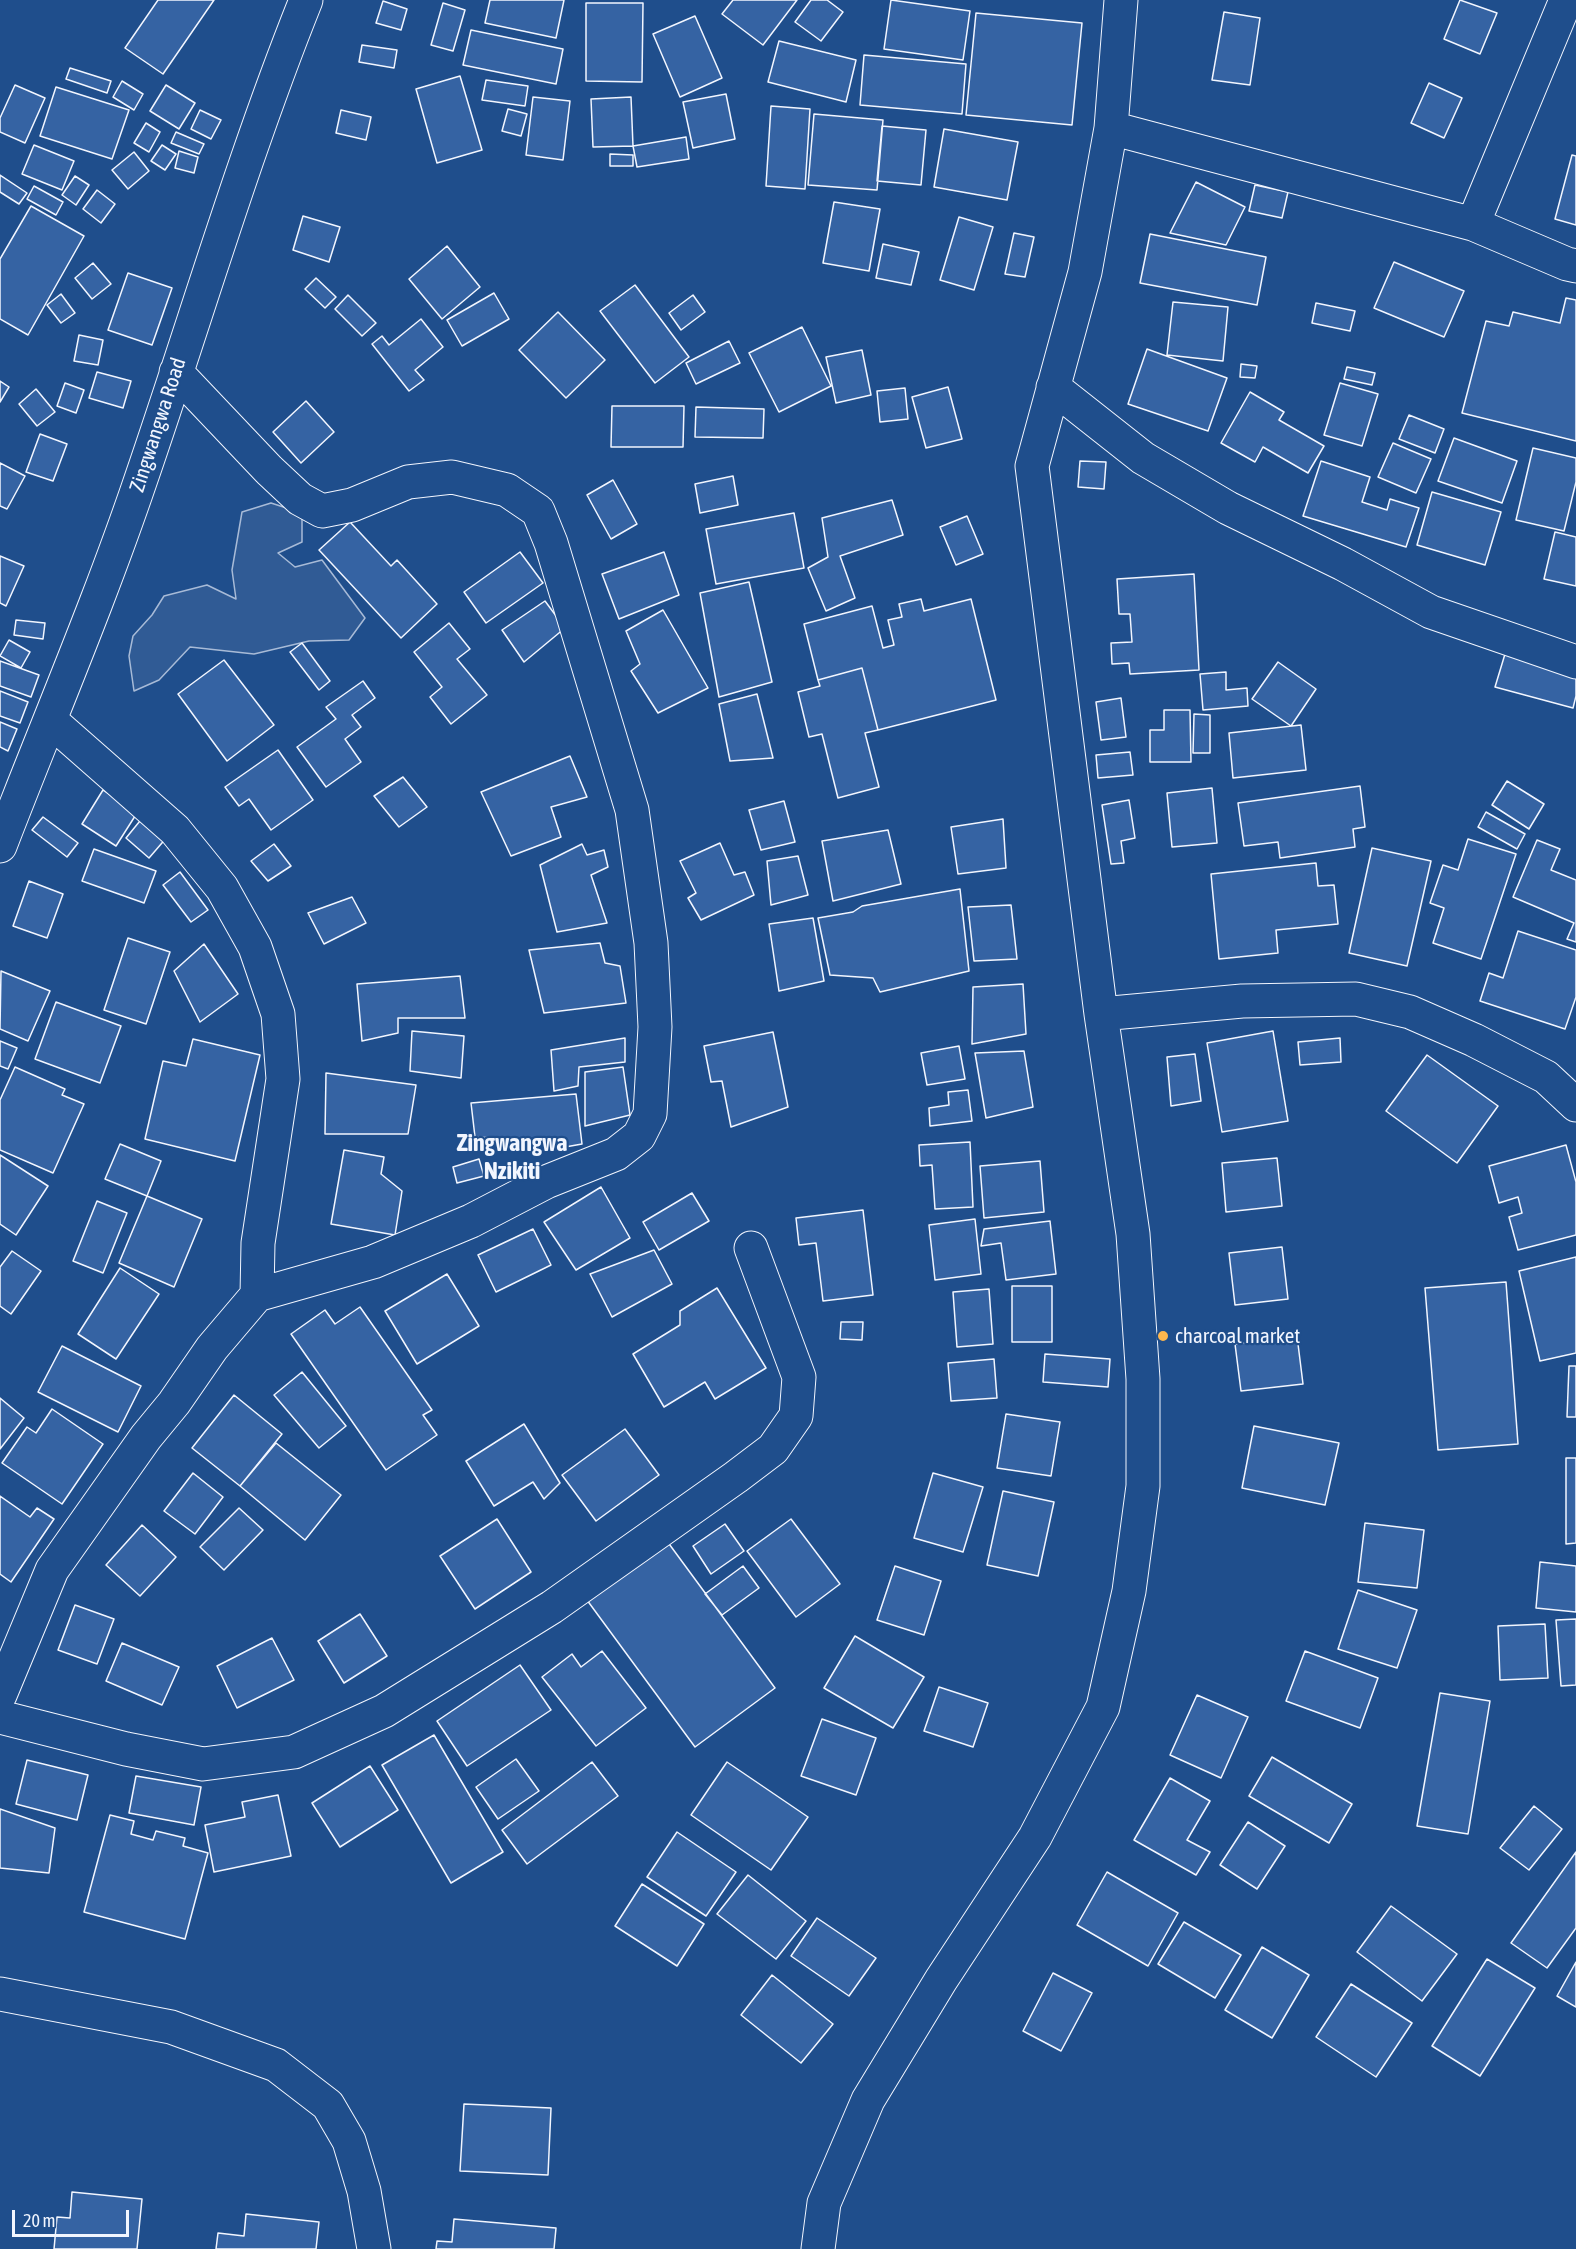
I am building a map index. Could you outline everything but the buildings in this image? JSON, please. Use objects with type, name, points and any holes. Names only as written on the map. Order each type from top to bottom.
[{"type":"street","name":"Zingwangwa Road","points":[[0,846],[51,721],[141,480],[278,69],[306,0]]},
{"type":"street","points":[[818,2249],[824,2204],[868,2100],[941,1980],[1035,1837],[1103,1707],[1129,1591],[1143,1486],[1143,1380],[1133,1234],[1101,1014],[1032,466],[1085,272],[1111,128],[1121,0]]},
{"type":"street","points":[[1473,224],[1566,0]]},
{"type":"street","points":[[1111,128],[1473,224],[1576,266]]},
{"type":"street","points":[[0,1695],[52,1570],[212,1348],[257,1295],[373,1262],[471,1221],[546,1182],[616,1154],[639,1136],[650,1114],[655,1027],[651,943],[632,810],[551,543],[538,511],[507,490],[452,477],[408,482],[352,505],[322,511],[300,499],[269,470],[176,372]]},
{"type":"street","points":[[1053,387],[1143,458],[1228,508],[1343,564],[1431,612],[1576,662]]},
{"type":"street","points":[[51,721],[175,830],[222,888],[255,947],[278,1014],[283,1079],[258,1243],[257,1295]]},
{"type":"street","points":[[1101,1014],[1242,1001],[1356,999],[1410,1012],[1474,1040],[1546,1077],[1576,1105]]},
{"type":"street","points":[[0,1717],[126,1749],[203,1764],[294,1752],[384,1712],[552,1607],[773,1449],[796,1416],[799,1377],[751,1248]]},
{"type":"street","points":[[0,1994],[171,2027],[276,2065],[328,2105],[349,2141],[364,2191],[374,2249]]},
{"type":"shaded area","points":[[271,503],[302,513],[302,542],[278,553],[295,567],[322,560],[365,618],[349,640],[309,641],[254,654],[190,647],[159,680],[134,691],[129,656],[133,636],[152,615],[164,596],[207,585],[236,599],[232,570],[242,512]]},
{"type":"place","name":"charcoal market","points":[[1163,1336]]},
{"type":"district","name":"Zingwangwa Nzikiti","points":[[512,1157]]}]
